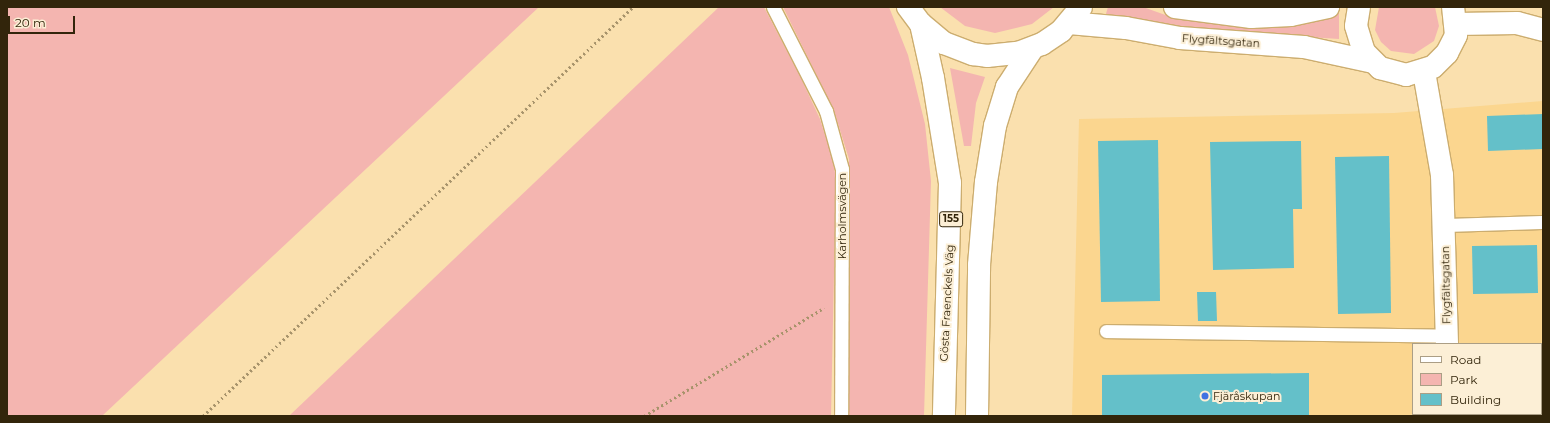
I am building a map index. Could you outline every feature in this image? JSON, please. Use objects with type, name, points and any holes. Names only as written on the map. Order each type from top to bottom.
[{"type":"street","points":[[1175,7],[1233,15],[1291,15],[1328,7]]},
{"type":"street","points":[[1359,7],[1356,26],[1358,40],[1373,62],[1397,74],[1424,72],[1447,53],[1455,16],[1516,23],[1543,30]]},
{"type":"street","name":"Gösta Fraenckels Väg","points":[[914,15],[944,43],[972,54],[1003,56],[1032,49],[1052,38],[1075,15]]},
{"type":"street","name":"Gösta Fraenckels Väg","points":[[914,15],[933,78],[950,183],[944,416]]},
{"type":"street","name":"Flygfältsgatan","points":[[1075,15],[1126,28],[1180,38],[1304,47],[1373,62]]},
{"type":"street","name":"Gösta Fraenckels Väg","points":[[977,416],[980,265],[986,182],[994,126],[1006,87],[1032,49]]},
{"type":"street","name":"Flygfältsgatan","points":[[1424,72],[1436,126],[1444,225],[1447,340]]},
{"type":"lane","name":"Karholmsvägen","points":[[773,7],[826,111],[839,152],[844,188],[840,300],[841,416]]},
{"type":"lane","points":[[1233,15],[1257,7]]},
{"type":"lane","points":[[1444,225],[1543,222]]},
{"type":"lane","points":[[1106,331],[1447,340]]},
{"type":"path","points":[[203,416],[633,7]]},
{"type":"path","points":[[644,416],[809,316],[840,300]]},
{"type":"shaded area","points":[[1543,101],[1543,416],[1072,416],[1079,119],[1394,113]]},
{"type":"green space","points":[[7,7],[539,7],[102,416],[7,416]]},
{"type":"green space","points":[[719,7],[764,7],[800,76],[820,119],[832,157],[836,178],[831,416],[289,416]]},
{"type":"green space","points":[[783,7],[889,7],[908,55],[925,124],[931,181],[924,416],[849,416],[849,159],[834,111]]},
{"type":"green space","points":[[940,7],[1054,7],[1032,24],[995,33],[965,26]]},
{"type":"green space","points":[[1108,7],[1143,7],[1171,17],[1295,25],[1311,23],[1339,11],[1339,39],[1198,30],[1105,17]]},
{"type":"green space","points":[[1379,7],[1435,7],[1439,26],[1434,41],[1414,54],[1391,51],[1381,42],[1375,30]]},
{"type":"green space","points":[[950,68],[985,77],[976,103],[971,146],[964,146]]},
{"type":"building","points":[[1543,114],[1543,149],[1488,151],[1487,116]]},
{"type":"building","points":[[1158,140],[1160,301],[1101,302],[1098,141]]},
{"type":"building","points":[[1301,141],[1302,209],[1293,209],[1294,268],[1213,270],[1210,142]]},
{"type":"building","points":[[1389,156],[1391,313],[1338,314],[1335,157]]},
{"type":"building","points":[[1537,245],[1538,293],[1473,294],[1472,246]]},
{"type":"building","points":[[1197,292],[1216,292],[1217,321],[1198,321]]},
{"type":"building","points":[[1543,344],[1543,416],[1475,416],[1542,415]]},
{"type":"building","name":"Fjäråskupan","points":[[1309,373],[1309,416],[1102,416],[1102,375]]},
{"type":"place","name":"Fjäråskupan","points":[[1205,396]]}]
